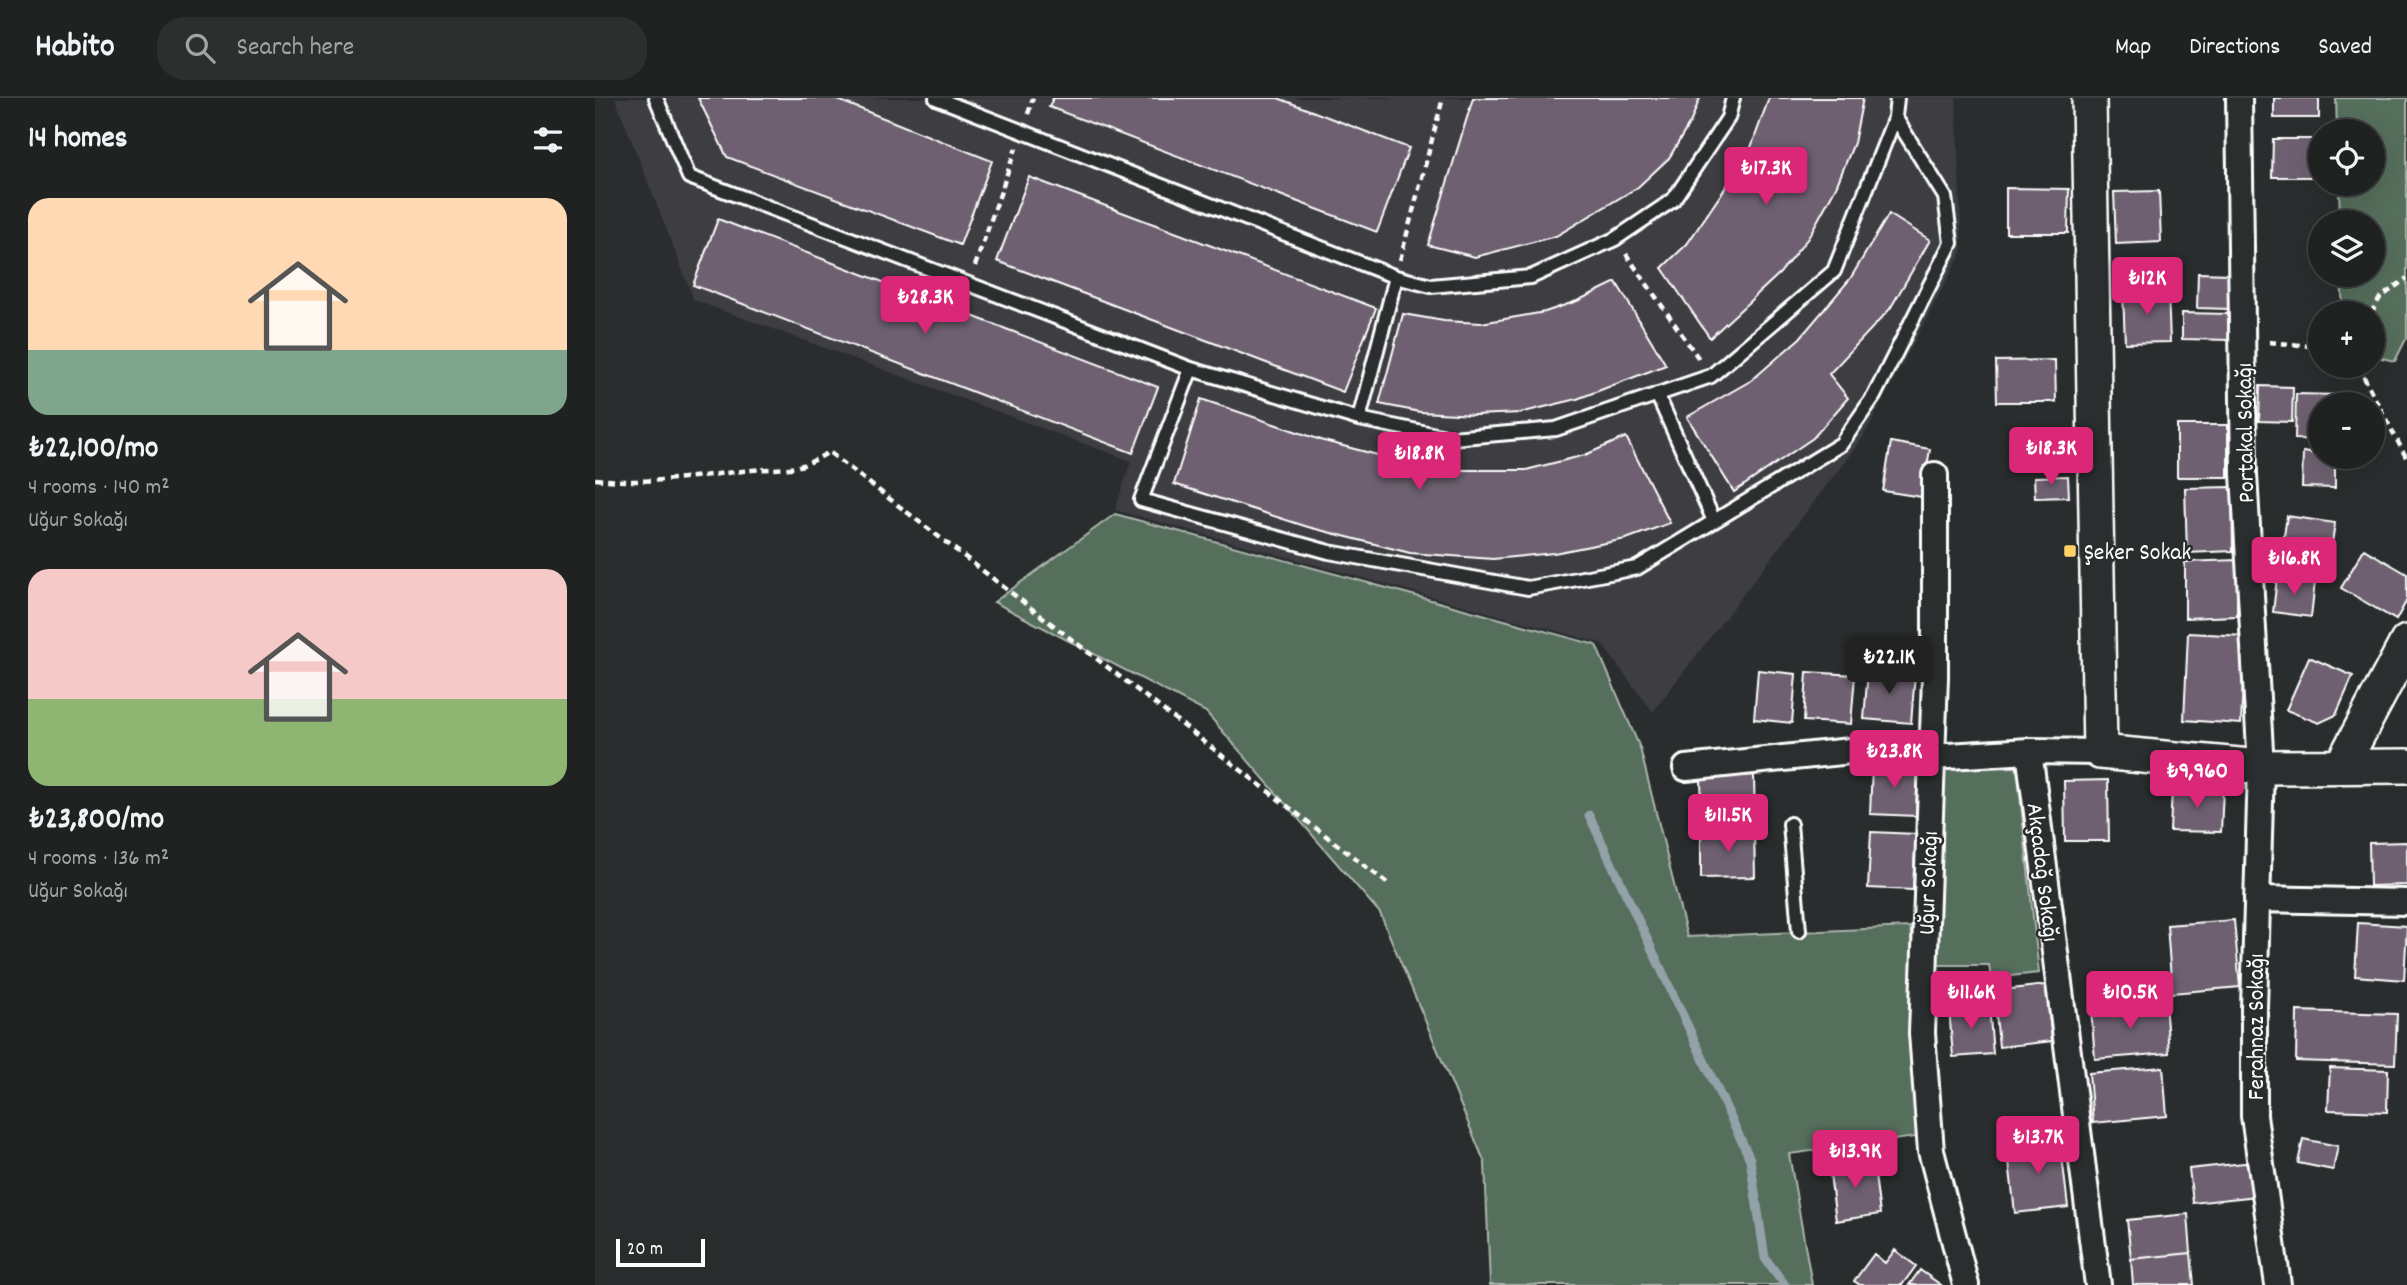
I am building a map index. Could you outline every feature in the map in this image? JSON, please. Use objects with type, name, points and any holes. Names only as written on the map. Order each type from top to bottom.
[{"type":"street","points":[[2089,98],[2100,752]]},
{"type":"street","name":"Portakal Sokağı","points":[[2239,98],[2244,474],[2261,767]]},
{"type":"street","name":"Uğur Sokağı","points":[[1935,475],[1932,757],[1922,1033],[1931,1151],[1966,1285]]},
{"type":"street","points":[[2342,765],[2407,642]]},
{"type":"street","points":[[1686,768],[1870,749],[1932,757],[2029,751],[2100,752],[2261,767],[2407,766]]},
{"type":"street","name":"Akçadağ Sokağı","points":[[2029,751],[2098,1285]]},
{"type":"street","name":"Ferahnaz Sokağı","points":[[2261,767],[2254,1116],[2278,1285]]},
{"type":"street","points":[[2257,898],[2407,902]]},
{"type":"lane","points":[[656,98],[689,177],[968,286],[1191,369],[1359,419],[1451,438],[1556,429],[1711,376],[1834,271],[1895,117],[1897,98]]},
{"type":"lane","points":[[936,98],[1396,276],[1431,286],[1531,277],[1615,239],[1673,200],[1728,118],[1733,98]]},
{"type":"lane","points":[[1191,369],[1141,500],[1329,552],[1528,588],[1637,568],[1840,444],[1874,396],[1951,243],[1945,197],[1895,117]]},
{"type":"lane","points":[[1359,419],[1396,276]]},
{"type":"lane","points":[[1657,394],[1714,521]]},
{"type":"lane","points":[[1790,824],[1799,931]]},
{"type":"path","points":[[968,286],[1033,98]]},
{"type":"path","points":[[1396,276],[1443,98]]},
{"type":"path","points":[[1615,239],[1711,376]]},
{"type":"path","points":[[2378,301],[2407,278]]},
{"type":"path","points":[[2242,344],[2280,342],[2308,345]]},
{"type":"path","points":[[2364,378],[2407,459]]},
{"type":"path","points":[[595,479],[630,483],[704,479],[754,470],[784,471],[811,463],[829,452],[1387,883]]},
{"type":"shaded area","points":[[615,98],[1956,98],[1962,252],[1862,439],[1653,712],[1601,643],[1115,510],[1131,461],[694,300]]},
{"type":"green space","points":[[2336,98],[2407,98],[2407,337],[2395,361],[2385,359],[2385,301],[2342,301],[2342,287],[2385,287],[2385,210],[2340,210],[2339,196],[2385,196],[2385,119],[2337,119]]},
{"type":"green space","points":[[1115,514],[1596,645],[1640,748],[1687,937],[1910,927],[1931,1135],[1789,1154],[1812,1285],[1490,1285],[1485,1163],[1380,913],[1206,712],[994,602]]},
{"type":"green space","points":[[2017,767],[2039,973],[1991,978],[1989,965],[1935,965],[1942,770]]},
{"type":"building","points":[[698,98],[833,98],[992,161],[960,245],[727,157]]},
{"type":"building","points":[[1053,98],[1278,98],[1409,148],[1377,232],[1049,107]]},
{"type":"building","points":[[1473,98],[1700,98],[1691,121],[1669,158],[1638,187],[1556,236],[1475,257],[1428,245]]},
{"type":"building","points":[[1769,98],[1863,98],[1854,143],[1836,187],[1808,238],[1780,273],[1710,338],[1662,268],[1687,244],[1749,153]]},
{"type":"building","points":[[2274,98],[2319,98],[2319,118],[2274,118]]},
{"type":"building","points":[[2273,139],[2308,139],[2308,177],[2272,177]]},
{"type":"building","points":[[1029,177],[1376,308],[1343,392],[997,261]]},
{"type":"building","points":[[2006,188],[2069,189],[2068,233],[2006,233]]},
{"type":"building","points":[[2159,191],[2161,242],[2116,244],[2114,192]]},
{"type":"building","points":[[1889,214],[1930,240],[1890,309],[1829,374],[1848,398],[1813,438],[1734,492],[1687,417],[1752,380],[1800,338],[1850,279]]},
{"type":"building","points":[[718,219],[1158,387],[1133,453],[693,285]]},
{"type":"building","points":[[2198,273],[2230,274],[2229,309],[2197,308]]},
{"type":"building","points":[[1616,282],[1666,365],[1577,399],[1520,413],[1475,415],[1420,412],[1379,404],[1403,314],[1444,321],[1481,323],[1545,312],[1577,301]]},
{"type":"building","points":[[2168,291],[2170,342],[2125,343],[2123,292]]},
{"type":"building","points":[[2182,313],[2230,314],[2231,340],[2182,339]]},
{"type":"building","points":[[2055,360],[2056,402],[1997,402],[1996,361]]},
{"type":"building","points":[[2260,386],[2293,387],[2292,422],[2259,421]]},
{"type":"building","points":[[2296,394],[2308,394],[2308,440],[2295,439]]},
{"type":"building","points":[[1201,399],[1324,441],[1435,470],[1526,470],[1585,455],[1626,437],[1670,523],[1626,539],[1554,553],[1493,559],[1410,553],[1308,527],[1174,484]]},
{"type":"building","points":[[2177,425],[2228,425],[2228,477],[2177,477]]},
{"type":"building","points":[[1891,442],[1930,449],[1922,497],[1883,491]]},
{"type":"building","points":[[2303,452],[2308,453],[2308,469],[2335,469],[2335,488],[2302,487]]},
{"type":"building","points":[[2068,476],[2069,497],[2035,498],[2034,477]]},
{"type":"building","points":[[2232,487],[2233,551],[2187,553],[2185,488]]},
{"type":"building","points":[[2287,516],[2335,523],[2328,569],[2280,562]]},
{"type":"building","points":[[2364,549],[2407,574],[2407,600],[2396,620],[2341,588]]},
{"type":"building","points":[[2237,560],[2237,616],[2185,618],[2185,562]]},
{"type":"building","points":[[2277,578],[2315,582],[2311,617],[2273,612]]},
{"type":"building","points":[[2188,633],[2245,636],[2241,724],[2184,720]]},
{"type":"building","points":[[2309,657],[2353,676],[2336,715],[2319,723],[2286,710]]},
{"type":"building","points":[[1758,670],[1796,674],[1792,723],[1754,719]]},
{"type":"building","points":[[1868,670],[1915,674],[1911,723],[1864,719]]},
{"type":"building","points":[[1807,672],[1855,675],[1851,724],[1804,721]]},
{"type":"building","points":[[1872,765],[1918,767],[1916,816],[1870,814]]},
{"type":"building","points":[[1754,775],[1755,823],[1702,824],[1701,776]]},
{"type":"building","points":[[2108,780],[2109,841],[2065,841],[2064,781]]},
{"type":"building","points":[[2172,788],[2223,789],[2221,832],[2170,831]]},
{"type":"building","points":[[1754,829],[1755,877],[1701,878],[1701,830]]},
{"type":"building","points":[[1871,832],[1916,834],[1913,890],[1868,888]]},
{"type":"building","points":[[2407,842],[2407,885],[2370,886],[2369,843]]},
{"type":"building","points":[[2234,920],[2240,987],[2172,993],[2167,925]]},
{"type":"building","points":[[2358,923],[2407,926],[2404,980],[2355,976]]},
{"type":"building","points":[[2046,985],[2052,1041],[1999,1047],[1994,991]]},
{"type":"building","points":[[2165,1003],[2169,1053],[2095,1059],[2091,1009]]},
{"type":"building","points":[[1989,1005],[1993,1054],[1953,1057],[1949,1008]]},
{"type":"building","points":[[2297,1011],[2397,1014],[2395,1064],[2296,1061]]},
{"type":"building","points":[[2163,1067],[2167,1116],[2093,1123],[2089,1073]]},
{"type":"building","points":[[2330,1068],[2388,1070],[2387,1112],[2328,1110]]},
{"type":"building","points":[[2060,1138],[2068,1207],[2015,1213],[2007,1144]]},
{"type":"building","points":[[2303,1139],[2338,1146],[2333,1170],[2298,1163]]},
{"type":"building","points":[[1873,1159],[1880,1214],[1836,1221],[1829,1166]]},
{"type":"building","points":[[2253,1162],[2257,1196],[2193,1203],[2189,1169]]},
{"type":"building","points":[[2188,1214],[2191,1253],[2131,1259],[2127,1220]]},
{"type":"building","points":[[1895,1250],[1916,1266],[1902,1285],[1860,1285],[1854,1281],[1874,1254],[1885,1263]]},
{"type":"building","points":[[2191,1253],[2194,1285],[2133,1285],[2131,1259]]},
{"type":"building","points":[[1920,1270],[1941,1285],[1909,1285]]},
{"type":"waterway","points":[[1589,815],[1750,1159],[1765,1258],[1785,1285]]},
{"type":"place","name":"Şeker Sokak","points":[[2070,551]]}]
